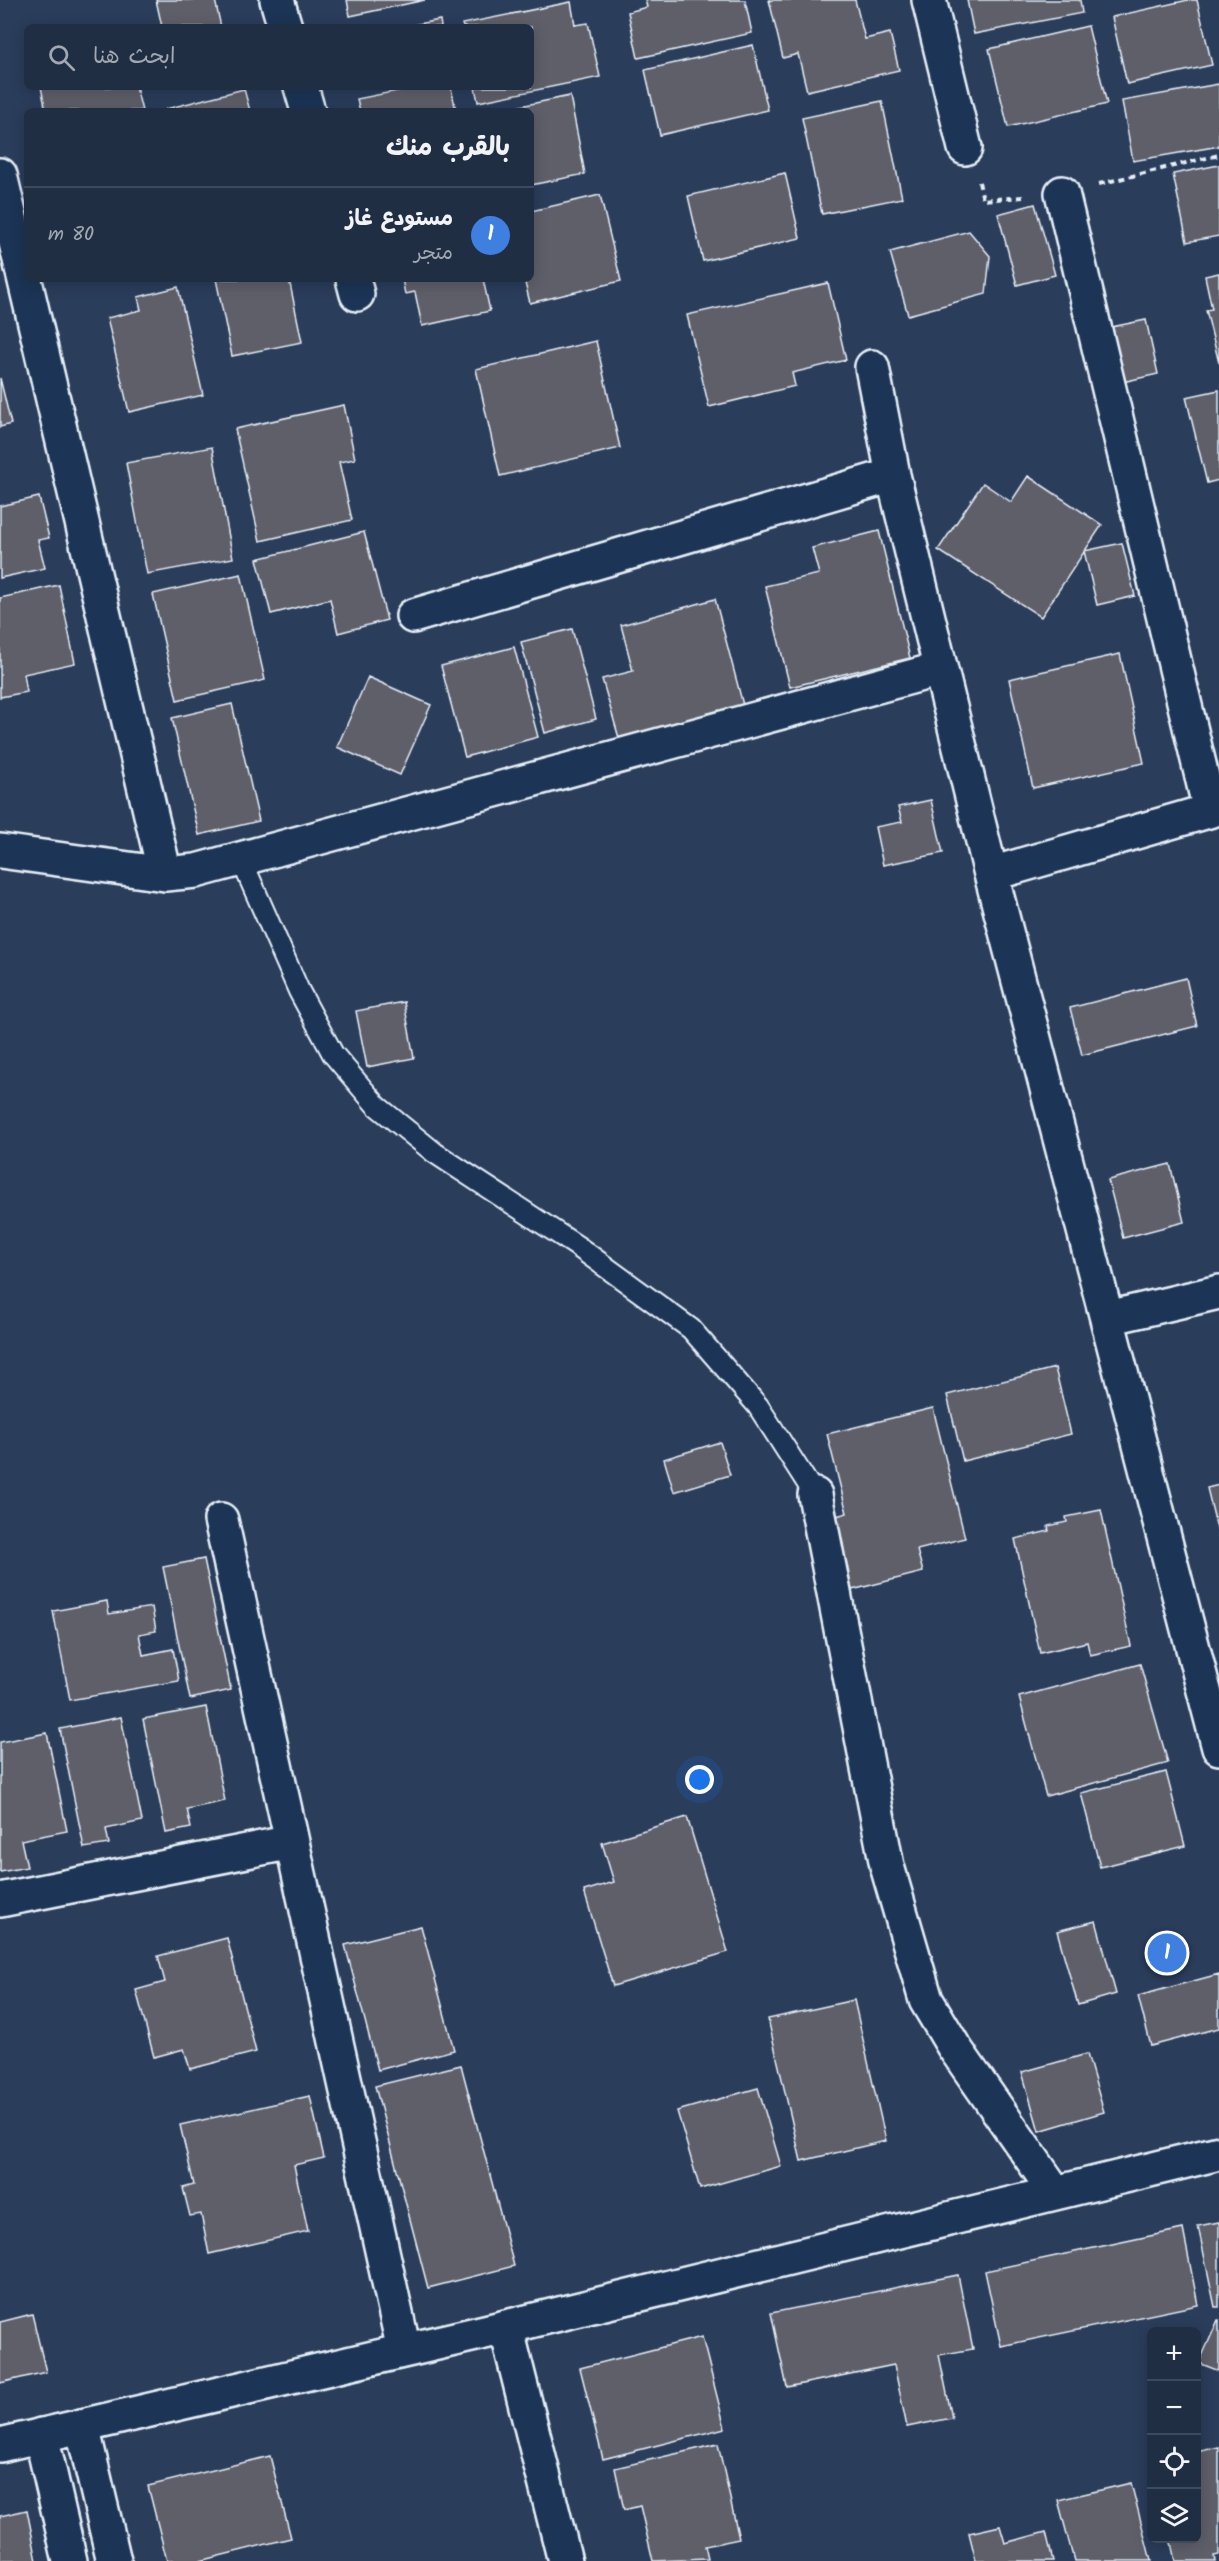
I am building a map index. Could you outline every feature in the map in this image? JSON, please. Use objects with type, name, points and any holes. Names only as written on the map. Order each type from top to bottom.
[{"type":"street","points":[[278,0],[284,24]]},
{"type":"street","points":[[930,0],[965,148]]},
{"type":"street","points":[[302,90],[307,108]]},
{"type":"street","points":[[0,175],[24,277]]},
{"type":"street","points":[[991,874],[1215,809],[1062,193]]},
{"type":"street","points":[[25,282],[165,874]]},
{"type":"street","points":[[872,367],[892,475],[991,874],[1219,1748]]},
{"type":"street","points":[[412,616],[892,475]]},
{"type":"street","points":[[0,851],[165,874],[196,871],[940,669]]},
{"type":"street","points":[[1108,1318],[1219,1292]]},
{"type":"street","points":[[814,1495],[886,1866],[926,2000],[954,2047],[1055,2192]]},
{"type":"street","points":[[221,1520],[404,2350]]},
{"type":"street","points":[[0,1900],[292,1842]]},
{"type":"street","points":[[0,2445],[506,2326],[1219,2153]]},
{"type":"street","points":[[506,2326],[565,2561]]},
{"type":"street","points":[[82,2426],[114,2561]]},
{"type":"street","points":[[41,2435],[70,2561]]},
{"type":"lane","points":[[241,859],[299,991],[333,1054],[377,1106],[435,1153],[577,1246],[692,1329],[758,1406],[814,1495]]},
{"type":"building","points":[[156,0],[215,0],[220,24],[161,24]]},
{"type":"building","points":[[347,0],[425,0],[350,16]]},
{"type":"building","points":[[645,0],[745,0],[752,33],[638,58],[628,12],[647,7]]},
{"type":"building","points":[[769,0],[855,0],[865,39],[890,33],[899,70],[807,91],[798,54],[783,58]]},
{"type":"building","points":[[967,0],[1080,0],[1082,13],[974,34]]},
{"type":"building","points":[[1197,0],[1212,65],[1127,84],[1112,17]]},
{"type":"building","points":[[571,2],[575,25],[588,23],[600,77],[478,102],[476,90],[534,90],[534,24],[462,24]]},
{"type":"building","points":[[440,20],[441,24],[418,24]]},
{"type":"building","points":[[1088,26],[1107,104],[1008,127],[989,49]]},
{"type":"building","points":[[753,45],[768,110],[660,135],[645,70]]},
{"type":"building","points":[[1219,84],[1219,146],[1133,161],[1122,101]]},
{"type":"building","points":[[42,90],[137,90],[141,108],[45,108]]},
{"type":"building","points":[[244,90],[249,108],[170,108]]},
{"type":"building","points":[[402,90],[452,90],[455,108],[359,108],[357,99]]},
{"type":"building","points":[[570,96],[585,174],[534,184],[534,108],[511,108]]},
{"type":"building","points":[[882,101],[902,198],[822,214],[802,118]]},
{"type":"building","points":[[1219,165],[1219,236],[1187,242],[1173,174]]},
{"type":"building","points":[[785,173],[800,238],[703,261],[688,196]]},
{"type":"building","points":[[600,195],[621,281],[530,303],[525,282],[534,282],[534,210]]},
{"type":"building","points":[[1035,204],[1055,275],[1017,285],[998,214]]},
{"type":"building","points":[[969,231],[990,256],[986,294],[908,315],[890,252]]},
{"type":"building","points":[[1219,273],[1219,363],[1206,310],[1212,309],[1205,276]]},
{"type":"building","points":[[217,282],[290,282],[302,342],[232,356]]},
{"type":"building","points":[[403,282],[484,282],[490,311],[422,326],[415,292],[405,294]]},
{"type":"building","points":[[828,283],[846,360],[792,373],[795,386],[709,407],[687,315]]},
{"type":"building","points":[[178,287],[203,395],[129,412],[107,318],[141,310],[138,297]]},
{"type":"building","points":[[1146,320],[1158,374],[1118,383],[1106,328]]},
{"type":"building","points":[[596,341],[620,448],[500,476],[476,369]]},
{"type":"building","points":[[0,378],[11,424],[0,427]]},
{"type":"building","points":[[1219,390],[1219,480],[1207,483],[1186,397]]},
{"type":"building","points":[[344,405],[355,459],[339,462],[352,520],[260,541],[235,429]]},
{"type":"building","points":[[212,447],[233,558],[147,574],[126,463]]},
{"type":"building","points":[[1028,476],[1102,525],[1041,617],[938,550],[983,483],[1011,502]]},
{"type":"building","points":[[39,497],[49,538],[38,540],[45,568],[0,578],[0,506]]},
{"type":"building","points":[[879,531],[910,658],[790,687],[765,586],[819,574],[812,548]]},
{"type":"building","points":[[364,532],[387,620],[338,633],[330,599],[271,614],[257,559]]},
{"type":"building","points":[[1122,543],[1135,596],[1097,605],[1084,551]]},
{"type":"building","points":[[241,574],[265,680],[177,700],[153,594]]},
{"type":"building","points":[[59,585],[75,663],[24,674],[27,692],[0,697],[0,598]]},
{"type":"building","points":[[715,599],[743,705],[619,738],[602,679],[633,671],[621,625]]},
{"type":"building","points":[[572,629],[596,719],[545,733],[521,642]]},
{"type":"building","points":[[514,647],[538,737],[465,757],[441,666]]},
{"type":"building","points":[[1120,654],[1144,763],[1033,788],[1009,679]]},
{"type":"building","points":[[368,677],[431,705],[400,775],[337,747]]},
{"type":"building","points":[[232,704],[259,821],[199,835],[172,718]]},
{"type":"building","points":[[931,800],[943,853],[883,865],[875,827],[902,822],[898,807]]},
{"type":"building","points":[[1186,978],[1197,1026],[1082,1055],[1070,1008]]},
{"type":"building","points":[[404,1002],[414,1058],[367,1067],[356,1011]]},
{"type":"building","points":[[1170,1164],[1184,1222],[1123,1238],[1108,1180]]},
{"type":"building","points":[[1055,1368],[1071,1434],[963,1461],[947,1395]]},
{"type":"building","points":[[933,1408],[965,1538],[917,1550],[923,1572],[852,1590],[833,1517],[847,1513],[827,1434]]},
{"type":"building","points":[[720,1442],[730,1475],[674,1492],[664,1459]]},
{"type":"building","points":[[1219,1485],[1219,1537],[1207,1488]]},
{"type":"building","points":[[1101,1510],[1131,1646],[1090,1655],[1087,1642],[1040,1653],[1015,1539],[1049,1531],[1048,1526],[1067,1522],[1066,1517]]},
{"type":"building","points":[[204,1559],[231,1690],[190,1699],[163,1567]]},
{"type":"building","points":[[107,1601],[109,1614],[152,1607],[156,1631],[139,1634],[143,1655],[173,1649],[179,1681],[70,1700],[53,1611]]},
{"type":"building","points":[[1140,1664],[1168,1763],[1046,1796],[1019,1697]]},
{"type":"building","points":[[206,1707],[225,1801],[187,1809],[191,1828],[166,1833],[143,1719]]},
{"type":"building","points":[[121,1717],[142,1821],[106,1829],[109,1844],[84,1848],[60,1729]]},
{"type":"building","points":[[47,1733],[67,1831],[21,1840],[27,1867],[0,1872],[0,1742]]},
{"type":"building","points":[[1166,1772],[1185,1846],[1100,1867],[1081,1793]]},
{"type":"building","points":[[687,1817],[728,1952],[613,1986],[584,1891],[614,1882],[602,1843]]},
{"type":"building","points":[[1096,1921],[1116,1994],[1078,2005],[1057,1931]]},
{"type":"building","points":[[421,1926],[454,2050],[378,2070],[345,1945]]},
{"type":"building","points":[[227,1938],[256,2052],[190,2069],[184,2049],[154,2057],[136,1990],[165,1982],[158,1956]]},
{"type":"building","points":[[1219,1974],[1219,2028],[1151,2046],[1138,1996]]},
{"type":"building","points":[[854,2000],[886,2141],[801,2161],[768,2019]]},
{"type":"building","points":[[1087,2054],[1104,2112],[1039,2131],[1022,2072]]},
{"type":"building","points":[[461,2065],[514,2266],[428,2288],[375,2086]]},
{"type":"building","points":[[758,2088],[781,2166],[700,2189],[677,2111]]},
{"type":"building","points":[[310,2096],[324,2158],[294,2165],[308,2231],[209,2254],[201,2214],[190,2216],[183,2188],[194,2185],[180,2125]]},
{"type":"building","points":[[1219,2222],[1219,2307],[1215,2307],[1198,2226]]},
{"type":"building","points":[[1183,2229],[1198,2305],[1001,2346],[985,2271]]},
{"type":"building","points":[[958,2275],[973,2349],[939,2355],[952,2418],[907,2427],[894,2365],[787,2387],[771,2313]]},
{"type":"building","points":[[32,2314],[46,2372],[0,2383],[0,2322]]},
{"type":"building","points":[[1219,2320],[1219,2371],[1201,2364],[1201,2358]]},
{"type":"building","points":[[702,2337],[725,2428],[603,2459],[580,2368]]},
{"type":"building","points":[[718,2444],[739,2539],[705,2546],[708,2559],[653,2561],[640,2506],[624,2510],[615,2468]]},
{"type":"building","points":[[1219,2447],[1219,2555],[1214,2556],[1215,2561],[1175,2561],[1171,2543],[1201,2543],[1201,2451]]},
{"type":"building","points":[[270,2456],[291,2538],[199,2561],[167,2561],[148,2486]]},
{"type":"building","points":[[1131,2483],[1151,2561],[1074,2561],[1058,2500]]},
{"type":"building","points":[[27,2510],[37,2561],[0,2561],[0,2516]]},
{"type":"building","points":[[1000,2526],[1005,2543],[1046,2532],[1053,2561],[976,2561],[969,2533]]},
{"type":"place","name":"مستودع غاز","points":[[1167,1953]]}]
